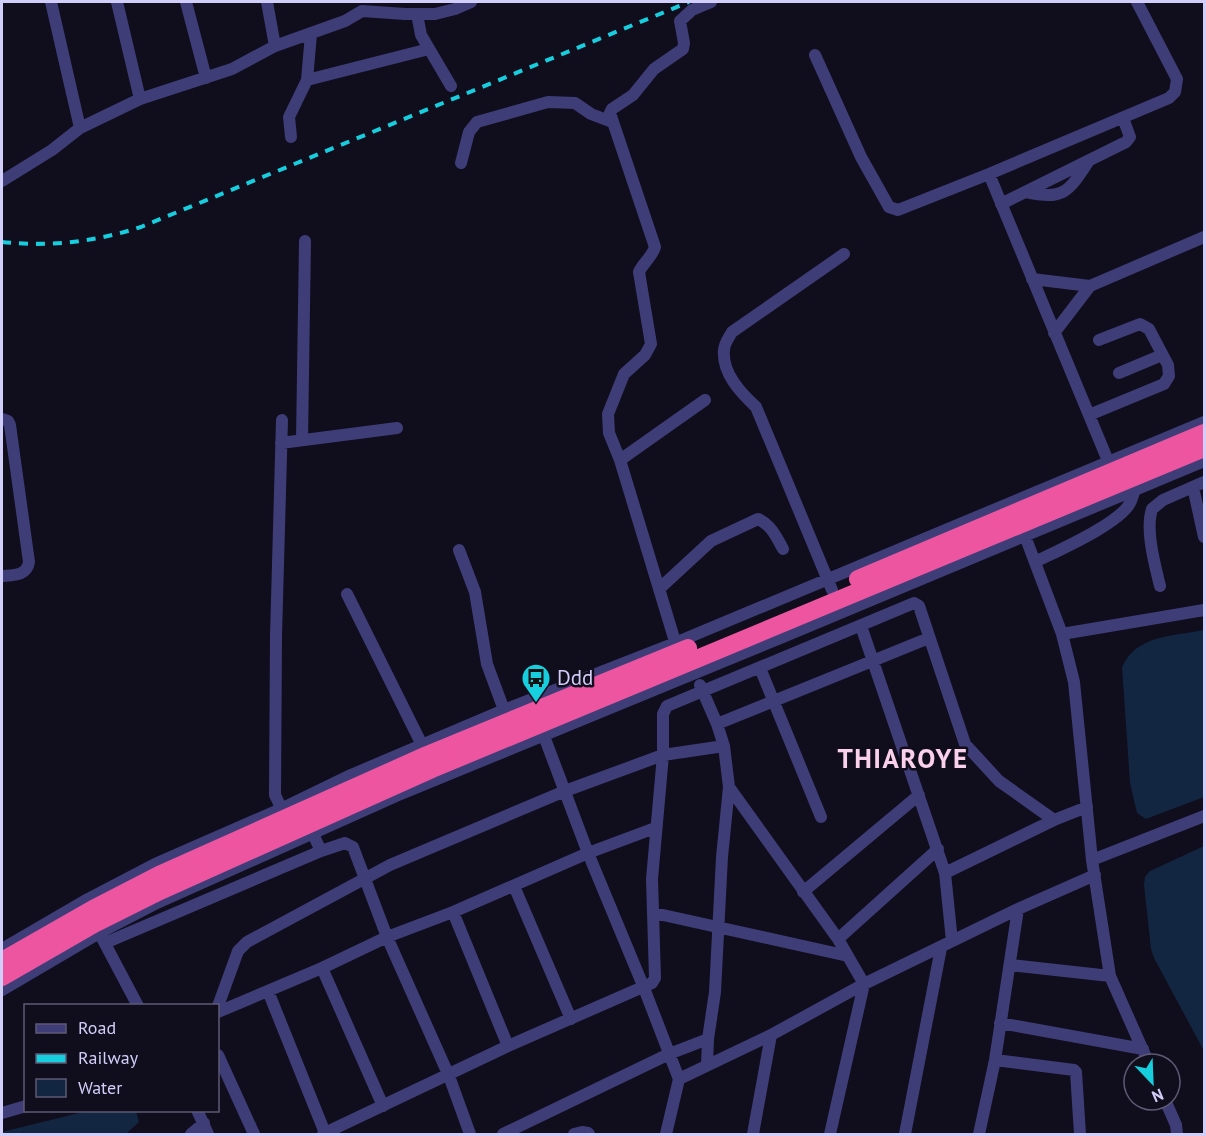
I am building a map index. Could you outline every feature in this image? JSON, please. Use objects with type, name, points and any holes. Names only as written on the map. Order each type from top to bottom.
[{"type":"highway","points":[[2,961],[96,922],[160,891],[542,729],[830,585],[1110,467],[1204,433]]},
{"type":"highway","points":[[2,977],[96,922],[157,869],[424,750],[994,543],[1204,448]]},
{"type":"street","points":[[51,2],[80,128]]},
{"type":"street","points":[[117,2],[140,99]]},
{"type":"street","points":[[186,2],[206,78]]},
{"type":"street","points":[[267,2],[275,46]]},
{"type":"street","points":[[2,181],[52,150],[80,128],[140,99],[232,69],[275,46],[345,21],[362,11],[435,14],[471,2]]},
{"type":"street","points":[[707,1064],[715,992],[729,787],[724,746],[703,691],[685,657],[659,589],[620,460],[609,433],[608,414],[624,374],[645,355],[651,344],[639,272],[655,247],[610,113],[612,109],[633,95],[654,69],[683,49],[680,21],[685,14],[711,2]]},
{"type":"street","points":[[815,55],[861,157],[889,207],[892,210],[898,210],[1169,98],[1175,92],[1177,79],[1137,2]]},
{"type":"street","points":[[417,14],[422,35],[451,86]]},
{"type":"street","points":[[291,137],[290,117],[307,80],[311,34]]},
{"type":"street","points":[[307,80],[429,49]]},
{"type":"street","points":[[461,163],[469,132],[477,122],[548,102],[575,103],[591,114],[612,122]]},
{"type":"street","points":[[1001,204],[1025,192],[1049,196],[1058,194],[1073,183],[1089,161],[1130,137],[1123,118]]},
{"type":"street","points":[[988,174],[1110,467],[1204,422]]},
{"type":"street","points":[[1054,333],[1090,286],[1204,237]]},
{"type":"street","points":[[302,440],[305,241]]},
{"type":"street","points":[[830,585],[756,406],[740,392],[728,373],[723,348],[732,332],[844,254]]},
{"type":"street","points":[[1032,279],[1090,286]]},
{"type":"street","points":[[1089,416],[1164,384],[1169,376],[1168,365],[1149,329],[1140,324],[1099,340]]},
{"type":"street","points":[[1119,373],[1162,355]]},
{"type":"street","points":[[620,460],[705,400]]},
{"type":"street","points":[[2,418],[10,425],[29,562],[28,569],[24,573],[2,576]]},
{"type":"street","points":[[282,420],[276,636],[275,795],[284,813]]},
{"type":"street","points":[[281,443],[397,428]]},
{"type":"street","points":[[994,543],[1025,536],[1204,461]]},
{"type":"street","points":[[1160,586],[1153,558],[1150,519],[1152,509],[1163,500],[1199,484],[1204,537]]},
{"type":"street","points":[[1035,562],[1115,519],[1130,505],[1135,490]]},
{"type":"street","points":[[659,589],[711,541],[758,519],[766,522],[783,549]]},
{"type":"street","points":[[1025,536],[1062,634],[1074,682],[1092,860],[1110,976],[1144,1052]]},
{"type":"street","points":[[459,550],[476,592],[487,664],[504,710]]},
{"type":"street","points":[[347,594],[424,750],[504,710],[685,657]]},
{"type":"street","points":[[267,991],[324,1134],[508,1046],[644,988],[655,978],[652,879],[663,755],[664,710],[667,706],[914,603],[919,606],[965,744],[999,781],[1053,820]]},
{"type":"street","points":[[1062,634],[1204,610]]},
{"type":"street","points":[[861,626],[945,873],[947,944],[905,1134]]},
{"type":"street","points":[[717,724],[929,638]]},
{"type":"street","points":[[760,668],[821,817]]},
{"type":"street","points":[[542,729],[588,853],[679,1079],[666,1134]]},
{"type":"street","points":[[219,1004],[238,951],[247,942],[390,865],[565,791],[663,755],[724,746]]},
{"type":"street","points":[[729,787],[802,892],[838,939],[864,984],[830,1134]]},
{"type":"street","points":[[2,990],[96,922],[176,894],[313,834],[395,791]]},
{"type":"street","points":[[802,892],[919,795]]},
{"type":"street","points":[[945,873],[1053,820],[1087,807]]},
{"type":"street","points":[[1092,860],[1204,816]]},
{"type":"street","points":[[219,1012],[322,968],[387,937],[453,912],[588,853],[655,828]]},
{"type":"street","points":[[313,834],[321,851]]},
{"type":"street","points":[[2,949],[96,922],[345,843],[350,844],[387,937],[448,1076],[470,1134]]},
{"type":"street","points":[[838,939],[938,849]]},
{"type":"street","points":[[679,1079],[771,1035],[864,984],[1018,909],[1095,875]]},
{"type":"street","points":[[514,886],[571,1019]]},
{"type":"street","points":[[979,1134],[995,1060],[1018,909]]},
{"type":"street","points":[[453,912],[508,1046]]},
{"type":"street","points":[[654,914],[848,956]]},
{"type":"street","points":[[96,922],[137,1004]]},
{"type":"street","points":[[1010,965],[1110,976]]},
{"type":"street","points":[[322,968],[383,1106]]},
{"type":"street","points":[[1000,1023],[1143,1049]]},
{"type":"street","points":[[753,1134],[771,1035]]},
{"type":"street","points":[[503,1134],[669,1054],[708,1039]]},
{"type":"street","points":[[219,1057],[254,1134]]},
{"type":"street","points":[[995,1060],[1074,1070],[1076,1072],[1080,1134]]},
{"type":"street","points":[[2,1113],[24,1107]]},
{"type":"street","points":[[191,1134],[206,1129],[197,1112]]},
{"type":"street","points":[[1170,1112],[1177,1134]]},
{"type":"street","points":[[574,1134],[582,1132],[589,1134]]},
{"type":"water","points":[[1204,630],[1204,797],[1146,819],[1137,813],[1130,783],[1122,667],[1128,656],[1146,643],[1169,636]]},
{"type":"water","points":[[1204,846],[1204,1051],[1154,958],[1144,885],[1145,877],[1150,871]]},
{"type":"water","points":[[83,1112],[136,1112],[139,1122],[126,1134],[2,1134],[2,1132]]},
{"type":"railway","points":[[2,242],[37,244],[72,242],[141,227],[689,2]]},
{"type":"place","name":"Ddd","points":[[536,704]]},
{"type":"district","name":"THIAROYE","points":[[903,759]]}]
